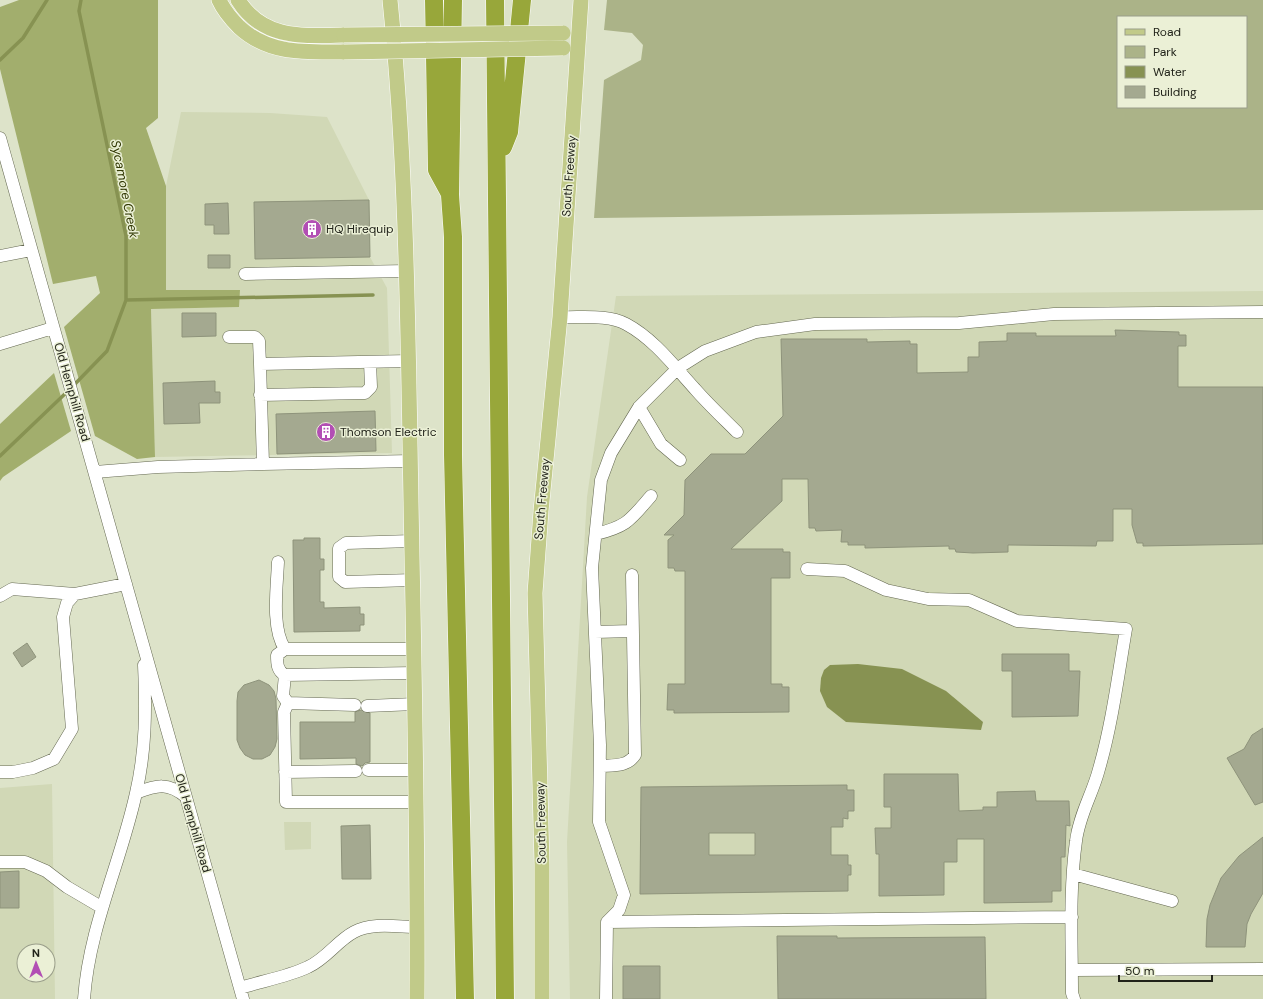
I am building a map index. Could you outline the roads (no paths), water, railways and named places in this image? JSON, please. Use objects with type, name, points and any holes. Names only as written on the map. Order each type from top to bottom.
[{"type":"highway","points":[[434,0],[437,170],[450,194]]},
{"type":"highway","points":[[453,0],[450,194],[453,238],[453,455],[465,999]]},
{"type":"highway","points":[[495,0],[498,163],[505,999]]},
{"type":"highway","points":[[498,163],[509,132],[522,0]]},
{"type":"main road","points":[[219,0],[226,13],[243,30],[254,38],[274,48],[299,52],[344,52],[571,41]]},
{"type":"main road","points":[[238,0],[253,17],[277,31],[294,35],[571,41]]},
{"type":"main road","points":[[390,0],[397,67],[407,271],[417,802],[417,999]]},
{"type":"main road","name":"South Freeway","points":[[542,999],[542,865],[535,593],[541,511],[560,317],[571,41],[581,0]]},
{"type":"street","name":"Old Hemphill Road","points":[[0,138],[242,993]]},
{"type":"street","points":[[0,256],[31,250]]},
{"type":"street","points":[[245,274],[407,271]]},
{"type":"street","points":[[606,999],[607,922],[619,910],[624,896],[600,822],[600,766],[592,568],[601,480],[611,453],[639,407],[678,368],[705,351],[756,332],[815,324],[958,323],[1054,314],[1263,312]]},
{"type":"street","points":[[560,317],[609,319],[626,324],[649,341],[678,368],[694,388],[737,432]]},
{"type":"street","points":[[0,344],[53,328]]},
{"type":"street","points":[[229,337],[255,337],[259,341],[263,464]]},
{"type":"street","points":[[260,364],[409,361]]},
{"type":"street","points":[[260,395],[365,393],[371,387],[370,362]]},
{"type":"street","points":[[639,407],[661,444],[680,460]]},
{"type":"street","points":[[95,472],[158,467],[410,460]]},
{"type":"street","points":[[596,534],[617,529],[627,523],[651,496]]},
{"type":"street","points":[[412,541],[346,543],[339,548],[339,577],[345,582],[413,580]]},
{"type":"street","points":[[278,562],[277,615],[280,641],[285,649]]},
{"type":"street","points":[[807,569],[845,571],[886,590],[928,599],[970,600],[1017,621],[1126,629],[1099,771],[1087,800],[1076,840],[1073,874],[1072,917],[1072,993],[1074,999]]},
{"type":"street","points":[[600,766],[622,765],[631,761],[635,755],[632,575]]},
{"type":"street","points":[[0,596],[12,589],[74,594],[126,584]]},
{"type":"street","points":[[0,772],[13,772],[33,768],[54,759],[72,729],[63,617],[67,603],[74,594]]},
{"type":"street","points":[[595,632],[632,631]]},
{"type":"street","name":"Old Hemphill Road","points":[[84,999],[88,960],[136,793],[146,723],[144,646]]},
{"type":"street","points":[[414,649],[285,649],[278,655],[277,664],[281,672],[285,674],[415,673]]},
{"type":"street","points":[[285,674],[283,696],[288,703]]},
{"type":"street","points":[[288,703],[361,705],[415,704]]},
{"type":"street","points":[[288,703],[284,712],[286,802],[417,802]]},
{"type":"street","points":[[368,770],[416,770]]},
{"type":"street","points":[[286,772],[356,771]]},
{"type":"street","points":[[136,793],[149,788],[166,786],[176,788],[186,797]]},
{"type":"street","points":[[0,862],[25,862],[46,871],[67,887],[102,907]]},
{"type":"street","points":[[1073,874],[1172,901]]},
{"type":"street","points":[[607,922],[1072,917]]},
{"type":"street","points":[[242,993],[307,967],[320,960],[353,932],[370,926],[418,927]]},
{"type":"street","points":[[1072,970],[1263,969]]},
{"type":"water","points":[[858,664],[902,669],[946,691],[983,722],[981,730],[846,722],[827,707],[820,691],[821,678],[824,670],[830,665]]},
{"type":"waterway","points":[[0,60],[23,38],[47,0]]},
{"type":"waterway","name":"Sycamore Creek","points":[[73,386],[107,351],[126,300],[126,236],[79,11],[81,0]]},
{"type":"waterway","points":[[126,300],[373,295]]},
{"type":"waterway","name":"Sycamore Creek","points":[[0,456],[69,390]]},
{"type":"place","name":"HQ Hirequip","points":[[312,229]]},
{"type":"place","name":"Thomson Electric","points":[[326,432]]}]
